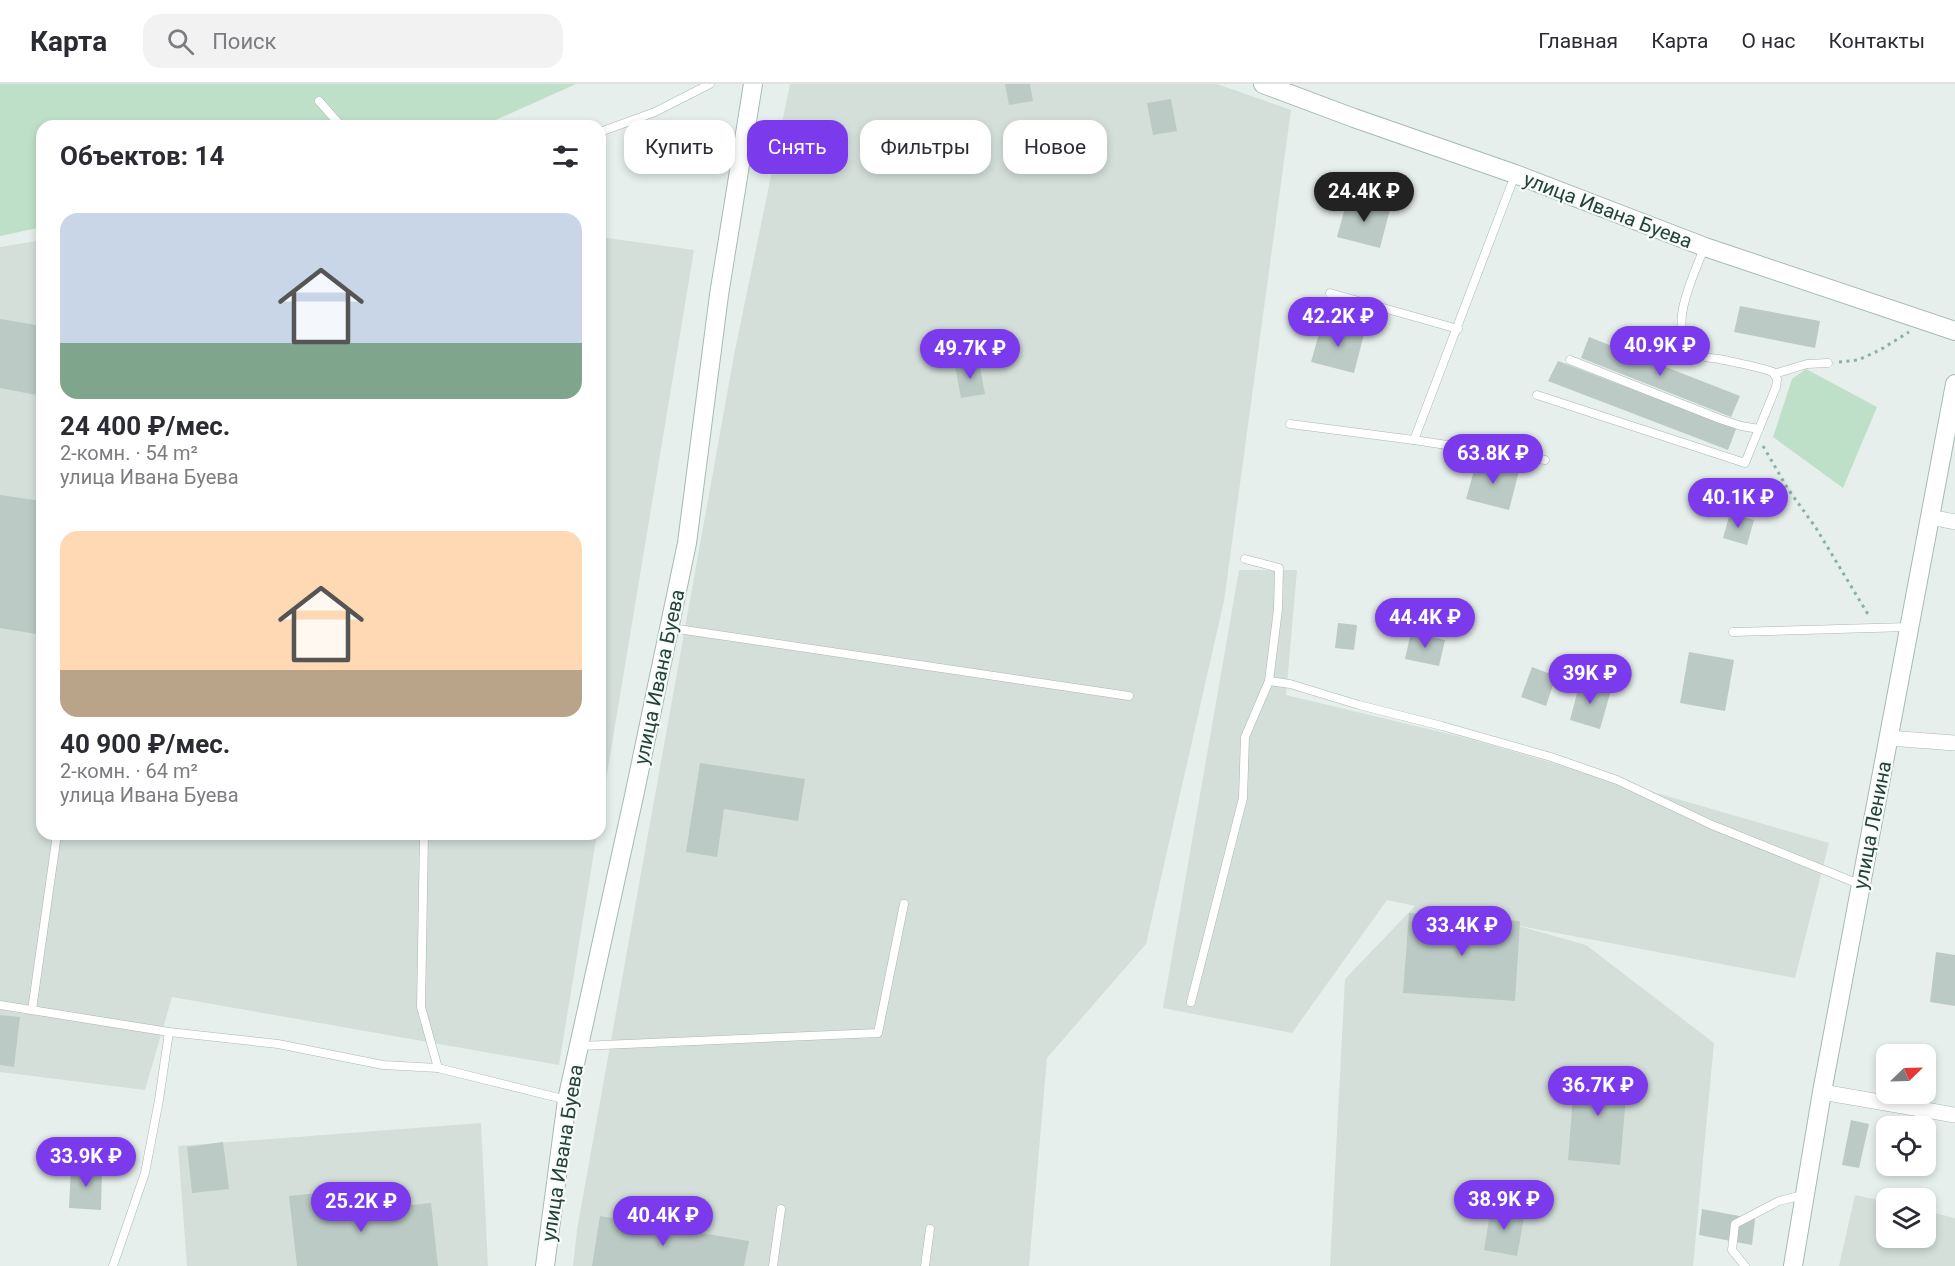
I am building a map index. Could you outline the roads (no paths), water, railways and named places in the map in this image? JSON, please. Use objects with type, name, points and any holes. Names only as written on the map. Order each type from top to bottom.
[{"type":"street","name":"улица Ивана Буева","points":[[544,1266],[567,1100],[687,543],[719,296],[753,84]]},
{"type":"street","name":"улица Ивана Буева","points":[[1263,84],[1515,174],[1705,247],[1955,331]]},
{"type":"street","name":"улица Ленина","points":[[1793,1266],[1822,1092],[1955,384]]},
{"type":"street","points":[[1930,517],[1955,522]]},
{"type":"street","points":[[1888,738],[1955,743]]},
{"type":"street","points":[[1822,1092],[1955,1115]]},
{"type":"lane","points":[[606,130],[655,112],[710,84]]},
{"type":"lane","points":[[320,101],[336,120]]},
{"type":"lane","points":[[1414,440],[1515,174]]},
{"type":"lane","points":[[1537,394],[1745,463],[1776,387],[1777,379],[1774,374],[1762,368],[1698,355],[1687,344],[1681,330],[1682,311],[1705,247]]},
{"type":"lane","points":[[1330,293],[1458,329]]},
{"type":"lane","points":[[1570,360],[1758,432]]},
{"type":"lane","points":[[1774,374],[1807,364],[1828,363]]},
{"type":"lane","points":[[1290,424],[1545,460]]},
{"type":"lane","points":[[1191,1002],[1243,798],[1245,737],[1269,681],[1278,609],[1279,568],[1245,559]]},
{"type":"lane","points":[[669,627],[1129,696]]},
{"type":"lane","points":[[1733,632],[1909,627]]},
{"type":"lane","points":[[1269,681],[1290,684],[1551,757],[1617,780],[1712,825],[1861,885]]},
{"type":"lane","points":[[32,1010],[56,840]]},
{"type":"lane","points":[[424,840],[421,1007],[438,1068]]},
{"type":"lane","points":[[579,1046],[878,1033],[904,904]]},
{"type":"lane","points":[[0,1005],[169,1032],[278,1044],[383,1065],[438,1068],[567,1100]]},
{"type":"lane","points":[[113,1266],[145,1173],[169,1032]]},
{"type":"lane","points":[[1745,1266],[1732,1250],[1735,1224],[1779,1201],[1805,1195]]},
{"type":"lane","points":[[773,1266],[781,1209]]},
{"type":"lane","points":[[925,1266],[930,1229]]}]
